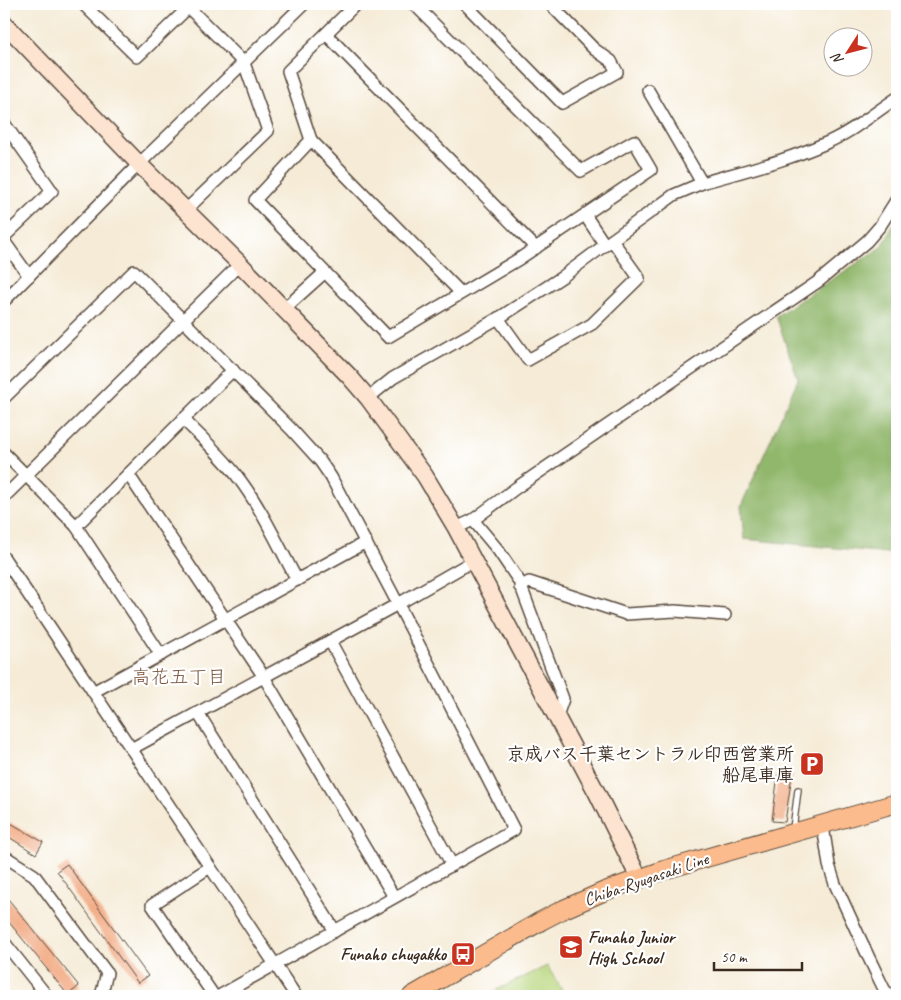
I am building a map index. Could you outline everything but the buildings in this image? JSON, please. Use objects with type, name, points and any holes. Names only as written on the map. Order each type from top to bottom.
[{"type":"main road","name":"Chiba-Ryugasaki Line","points":[[412,996],[541,921],[595,894],[639,878],[897,803]]},
{"type":"street","points":[[83,4],[137,57],[188,5],[244,63],[268,132],[186,210]]},
{"type":"street","points":[[4,301],[139,164],[304,4]]},
{"type":"street","points":[[356,4],[288,71],[311,140],[461,293]]},
{"type":"street","points":[[311,140],[255,200],[388,337],[520,259],[651,170],[634,141],[581,171],[414,4]]},
{"type":"street","points":[[465,4],[562,104],[617,72],[611,61],[594,49],[550,4]]},
{"type":"street","points":[[4,23],[139,164],[284,309],[368,398],[425,476],[456,528],[598,793],[639,878]]},
{"type":"street","points":[[326,34],[536,248]]},
{"type":"street","points":[[648,90],[702,183]]},
{"type":"street","points":[[368,398],[393,378],[498,318],[562,277],[674,195],[702,183],[790,157],[827,143],[859,125],[897,98]]},
{"type":"street","points":[[4,123],[52,191],[4,237]]},
{"type":"street","points":[[456,528],[473,520],[516,488],[818,281],[867,241],[880,226],[897,199]]},
{"type":"street","points":[[498,318],[528,360],[592,324],[639,278],[584,215]]},
{"type":"street","points":[[4,241],[29,276]]},
{"type":"street","points":[[4,498],[240,264]]},
{"type":"street","points":[[4,398],[134,271],[292,430],[320,461],[335,484],[366,542],[514,830],[219,996]]},
{"type":"street","points":[[284,309],[324,272]]},
{"type":"street","points":[[76,526],[233,370]]},
{"type":"street","points":[[183,419],[242,483],[261,513],[297,580]]},
{"type":"street","points":[[4,453],[76,526],[161,655]]},
{"type":"street","points":[[128,474],[264,677],[394,897]]},
{"type":"street","points":[[473,520],[498,550],[518,581],[563,699],[557,716]]},
{"type":"street","points":[[93,692],[366,542]]},
{"type":"street","points":[[4,558],[296,996]]},
{"type":"street","points":[[131,749],[398,604],[473,561]]},
{"type":"street","points":[[520,587],[529,582],[626,614],[675,611],[725,615]]},
{"type":"street","points":[[330,641],[452,865]]},
{"type":"street","points":[[198,712],[335,931]]},
{"type":"street","points":[[823,826],[829,865],[835,884],[884,989],[890,996]]},
{"type":"street","points":[[4,856],[34,875],[107,972],[102,996],[100,996]]},
{"type":"street","points":[[210,867],[152,906],[214,996]]},
{"type":"street","points":[[4,942],[47,996]]},
{"type":"lane","points":[[792,834],[798,790]]},
{"type":"green space","points":[[897,218],[897,554],[744,539],[741,506],[798,379],[776,316],[882,247]]},
{"type":"green space","points":[[547,966],[566,996],[484,996]]},
{"type":"place","name":"京成バス千葉セントラル印西営業所 船尾車庫","points":[[812,764]]},
{"type":"place","name":"Funaho Junior High School","points":[[571,947]]},
{"type":"place","name":"Funaho chugakko","points":[[463,954]]},
{"type":"district","name":"高花五丁目","points":[[179,676]]}]
